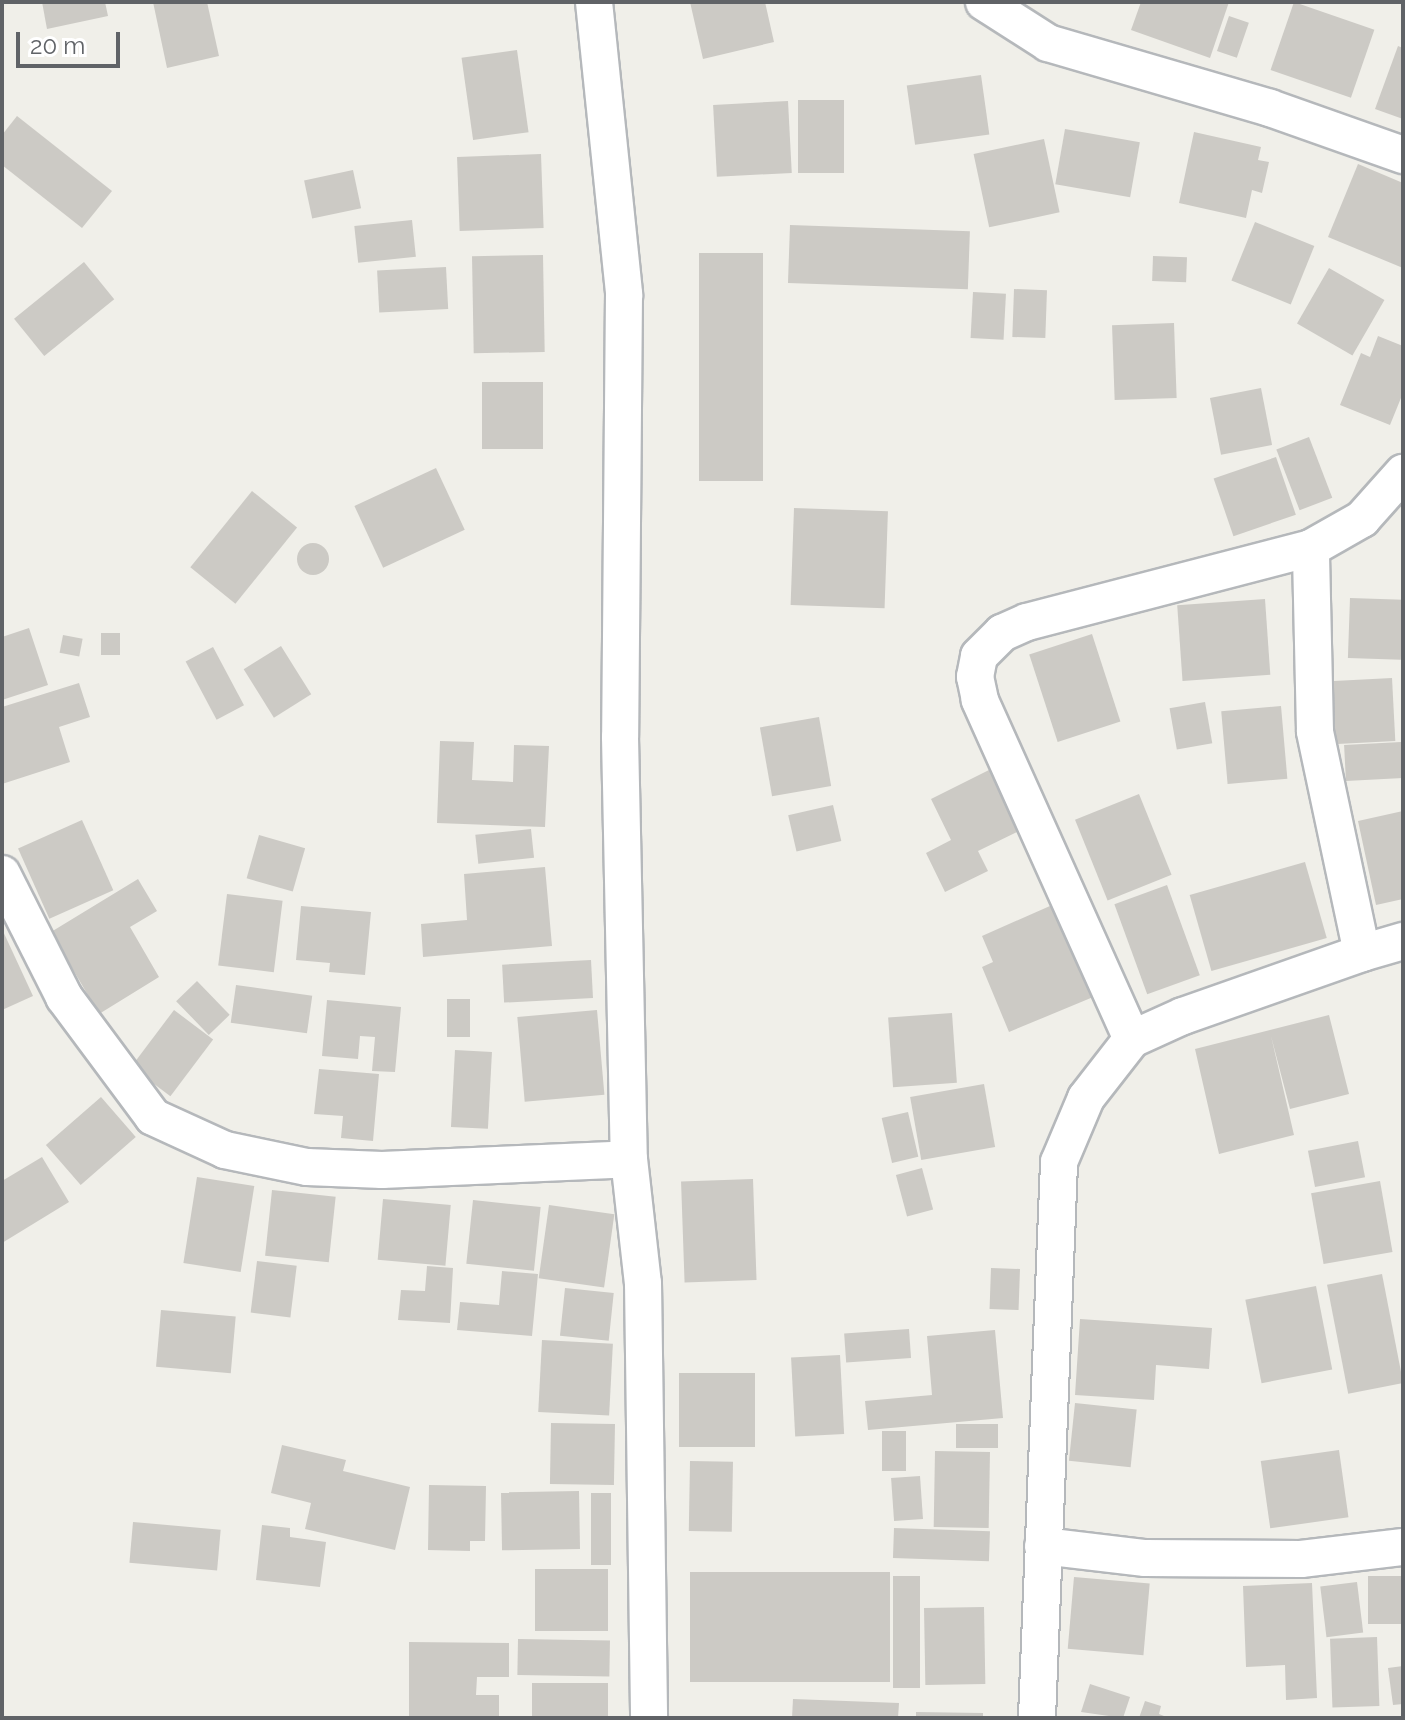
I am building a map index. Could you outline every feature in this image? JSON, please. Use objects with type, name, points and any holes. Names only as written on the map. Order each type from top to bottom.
[{"type":"street","points":[[594,2],[624,294],[620,737],[629,1159],[643,1283],[649,1718]]},
{"type":"street","points":[[984,2],[1048,43],[1270,108],[1403,155]]},
{"type":"street","points":[[1132,1039],[980,700],[975,677],[979,656],[1002,633],[1027,622],[1311,548],[1362,519],[1403,473]]},
{"type":"street","points":[[1311,548],[1315,731],[1362,953]]},
{"type":"street","points":[[2,874],[64,997],[153,1117],[225,1150],[307,1167],[382,1170],[629,1159]]},
{"type":"street","points":[[1037,1718],[1059,1162],[1086,1098],[1132,1039],[1183,1016],[1403,941]]},
{"type":"street","points":[[1043,1546],[1145,1558],[1286,1559],[1403,1547]]},
{"type":"building","points":[[42,2],[105,2],[108,16],[47,29]]},
{"type":"building","points":[[153,2],[207,2],[219,56],[167,68]]},
{"type":"building","points":[[690,2],[765,2],[774,42],[703,59]]},
{"type":"building","points":[[1141,2],[1229,2],[1210,58],[1131,30]]},
{"type":"building","points":[[1294,2],[1374,30],[1351,98],[1271,70]]},
{"type":"building","points":[[1229,16],[1249,23],[1237,58],[1217,51]]},
{"type":"building","points":[[1398,46],[1403,48],[1403,119],[1375,109]]},
{"type":"building","points":[[517,50],[529,132],[473,140],[462,58]]},
{"type":"building","points":[[981,75],[989,134],[915,145],[907,85]]},
{"type":"building","points":[[798,100],[844,100],[844,173],[798,173]]},
{"type":"building","points":[[788,101],[792,173],[717,177],[713,105]]},
{"type":"building","points":[[17,116],[112,191],[82,228],[2,165],[2,135]]},
{"type":"building","points":[[1065,129],[1140,142],[1130,197],[1055,184]]},
{"type":"building","points":[[1194,132],[1261,147],[1258,160],[1269,162],[1262,193],[1252,190],[1246,218],[1179,203]]},
{"type":"building","points":[[1044,139],[1060,212],[989,227],[974,154]]},
{"type":"building","points":[[541,154],[544,228],[460,231],[457,157]]},
{"type":"building","points":[[1358,164],[1403,183],[1403,268],[1328,237]]},
{"type":"building","points":[[353,170],[361,208],[312,219],[304,180]]},
{"type":"building","points":[[412,220],[416,257],[358,263],[354,226]]},
{"type":"building","points":[[1255,222],[1314,246],[1291,304],[1231,280]]},
{"type":"building","points":[[790,225],[970,231],[968,289],[788,283]]},
{"type":"building","points":[[699,253],[763,253],[763,481],[699,481]]},
{"type":"building","points":[[543,255],[545,352],[474,353],[472,256]]},
{"type":"building","points":[[1153,256],[1187,257],[1186,282],[1152,281]]},
{"type":"building","points":[[84,262],[114,299],[44,356],[14,319]]},
{"type":"building","points":[[446,267],[448,309],[379,313],[377,271]]},
{"type":"building","points":[[1329,268],[1384,300],[1352,355],[1297,323]]},
{"type":"building","points":[[1014,289],[1047,290],[1045,338],[1012,337]]},
{"type":"building","points":[[973,292],[1006,294],[1004,340],[971,338]]},
{"type":"building","points":[[1174,323],[1177,398],[1115,400],[1112,325]]},
{"type":"building","points":[[1378,336],[1403,346],[1403,393],[1390,425],[1340,405],[1361,353],[1370,357]]},
{"type":"building","points":[[482,382],[543,382],[543,449],[482,449]]},
{"type":"building","points":[[1261,388],[1272,445],[1221,455],[1210,398]]},
{"type":"building","points":[[1309,437],[1332,498],[1300,510],[1276,450]]},
{"type":"building","points":[[1276,457],[1296,515],[1233,536],[1214,478]]},
{"type":"building","points":[[436,468],[465,530],[383,568],[354,506]]},
{"type":"building","points":[[252,491],[297,528],[235,604],[190,567]]},
{"type":"building","points":[[794,508],[888,511],[885,608],[791,605]]},
{"type":"building","points":[[313,543],[324,548],[329,559],[324,570],[313,575],[302,570],[297,559],[302,548]]},
{"type":"building","points":[[1350,598],[1403,600],[1401,660],[1348,658]]},
{"type":"building","points":[[1265,599],[1270,675],[1183,681],[1177,605]]},
{"type":"building","points":[[29,628],[48,685],[2,700],[2,637]]},
{"type":"building","points":[[101,633],[120,633],[120,655],[101,655]]},
{"type":"building","points":[[1092,634],[1120,721],[1058,742],[1029,654]]},
{"type":"building","points":[[63,635],[83,639],[79,656],[60,653]]},
{"type":"building","points":[[281,646],[311,694],[274,718],[244,669]]},
{"type":"building","points":[[213,647],[244,705],[217,720],[186,662]]},
{"type":"building","points":[[1392,678],[1395,741],[1332,744],[1329,681]]},
{"type":"building","points":[[79,683],[90,717],[59,727],[70,762],[2,784],[2,707]]},
{"type":"building","points":[[1205,702],[1212,743],[1177,750],[1170,708]]},
{"type":"building","points":[[1281,706],[1287,779],[1228,784],[1221,711]]},
{"type":"building","points":[[819,717],[831,786],[772,796],[760,727]]},
{"type":"building","points":[[440,741],[474,742],[472,780],[513,782],[514,745],[549,746],[545,827],[437,823]]},
{"type":"building","points":[[1401,742],[1403,778],[1346,781],[1344,745]]},
{"type":"building","points":[[995,767],[1025,828],[978,851],[988,871],[945,892],[926,853],[951,840],[931,799]]},
{"type":"building","points":[[1139,794],[1172,875],[1108,901],[1075,820]]},
{"type":"building","points":[[833,805],[841,841],[797,851],[788,815]]},
{"type":"building","points":[[1403,811],[1403,899],[1376,905],[1358,821]]},
{"type":"building","points":[[82,820],[113,890],[49,919],[18,848]]},
{"type":"building","points":[[531,829],[534,858],[478,864],[475,835]]},
{"type":"building","points":[[259,835],[305,848],[293,891],[247,878]]},
{"type":"building","points":[[1305,862],[1327,938],[1211,971],[1190,895]]},
{"type":"building","points":[[545,867],[552,946],[423,957],[421,924],[467,920],[464,874]]},
{"type":"building","points":[[138,879],[157,911],[130,927],[159,977],[99,1014],[51,932]]},
{"type":"building","points":[[1167,885],[1200,975],[1147,994],[1114,904]]},
{"type":"building","points":[[227,894],[283,901],[274,972],[218,965]]},
{"type":"building","points":[[1059,902],[1098,995],[1009,1032],[982,967],[993,962],[982,936]]},
{"type":"building","points":[[301,906],[371,912],[365,975],[329,972],[330,963],[296,960]]},
{"type":"building","points":[[2,929],[33,996],[2,1010]]},
{"type":"building","points":[[591,960],[593,998],[504,1003],[502,965]]},
{"type":"building","points":[[197,981],[230,1015],[209,1035],[176,1001]]},
{"type":"building","points":[[236,985],[312,996],[307,1033],[231,1023]]},
{"type":"building","points":[[447,999],[470,999],[470,1037],[447,1037]]},
{"type":"building","points":[[327,1000],[401,1007],[395,1072],[372,1071],[375,1037],[360,1036],[358,1059],[322,1056]]},
{"type":"building","points":[[174,1010],[213,1039],[170,1096],[131,1067]]},
{"type":"building","points":[[597,1010],[604,1095],[525,1102],[517,1017]]},
{"type":"building","points":[[952,1013],[957,1083],[893,1087],[888,1017]]},
{"type":"building","points":[[1329,1015],[1349,1094],[1290,1109],[1271,1036],[1294,1135],[1219,1154],[1195,1049]]},
{"type":"building","points":[[455,1050],[492,1052],[488,1129],[451,1127]]},
{"type":"building","points":[[319,1069],[379,1074],[373,1141],[341,1138],[343,1116],[314,1114]]},
{"type":"building","points":[[984,1084],[995,1147],[921,1160],[910,1097]]},
{"type":"building","points":[[101,1097],[136,1137],[81,1185],[46,1145]]},
{"type":"building","points":[[908,1112],[918,1157],[892,1163],[882,1118]]},
{"type":"building","points":[[1358,1141],[1365,1177],[1315,1187],[1308,1151]]},
{"type":"building","points":[[42,1157],[69,1202],[2,1243],[2,1181]]},
{"type":"building","points":[[922,1168],[933,1210],[907,1217],[896,1175]]},
{"type":"building","points":[[197,1177],[254,1186],[241,1272],[183,1263]]},
{"type":"building","points":[[753,1179],[757,1280],[685,1282],[681,1182]]},
{"type":"building","points":[[1380,1181],[1393,1252],[1324,1264],[1311,1193]]},
{"type":"building","points":[[272,1190],[336,1197],[329,1262],[265,1256]]},
{"type":"building","points":[[383,1199],[451,1205],[445,1266],[378,1260]]},
{"type":"building","points":[[473,1200],[541,1207],[534,1271],[466,1264]]},
{"type":"building","points":[[549,1205],[614,1214],[604,1287],[539,1278]]},
{"type":"building","points":[[257,1261],[297,1266],[290,1317],[251,1313]]},
{"type":"building","points":[[427,1266],[453,1268],[450,1323],[398,1320],[401,1290],[425,1291]]},
{"type":"building","points":[[991,1268],[1020,1269],[1019,1310],[990,1309]]},
{"type":"building","points":[[502,1271],[538,1274],[532,1336],[457,1330],[460,1302],[499,1305]]},
{"type":"building","points":[[1382,1274],[1403,1383],[1348,1394],[1327,1285]]},
{"type":"building","points":[[1316,1286],[1332,1369],[1262,1383],[1245,1300]]},
{"type":"building","points":[[565,1288],[614,1293],[609,1341],[560,1336]]},
{"type":"building","points":[[161,1310],[236,1317],[231,1373],[156,1367]]},
{"type":"building","points":[[1080,1319],[1212,1328],[1209,1369],[1156,1365],[1154,1400],[1075,1395]]},
{"type":"building","points":[[909,1329],[911,1358],[846,1362],[844,1334]]},
{"type":"building","points":[[995,1330],[1003,1418],[868,1430],[865,1401],[932,1395],[927,1336]]},
{"type":"building","points":[[542,1340],[613,1344],[609,1416],[538,1412]]},
{"type":"building","points":[[840,1355],[844,1434],[795,1436],[791,1358]]},
{"type":"building","points":[[679,1373],[755,1373],[755,1447],[679,1447]]},
{"type":"building","points":[[1075,1403],[1137,1409],[1131,1467],[1069,1461]]},
{"type":"building","points":[[551,1423],[615,1424],[614,1485],[550,1484]]},
{"type":"building","points":[[956,1424],[998,1424],[998,1448],[956,1448]]},
{"type":"building","points":[[882,1431],[906,1431],[906,1471],[882,1471]]},
{"type":"building","points":[[282,1445],[346,1460],[343,1471],[410,1487],[395,1550],[305,1529],[311,1503],[271,1493]]},
{"type":"building","points":[[1339,1450],[1348,1517],[1270,1528],[1261,1461]]},
{"type":"building","points":[[935,1451],[990,1452],[989,1528],[934,1527]]},
{"type":"building","points":[[690,1461],[733,1462],[732,1532],[689,1531]]},
{"type":"building","points":[[920,1476],[923,1519],[894,1521],[891,1478]]},
{"type":"building","points":[[429,1485],[486,1486],[485,1541],[470,1541],[470,1551],[428,1550]]},
{"type":"building","points":[[579,1491],[580,1549],[502,1550],[501,1492]]},
{"type":"building","points":[[591,1493],[611,1493],[611,1565],[591,1565]]},
{"type":"building","points":[[133,1522],[221,1530],[217,1571],[129,1563]]},
{"type":"building","points":[[262,1525],[290,1528],[290,1537],[326,1542],[320,1587],[256,1580]]},
{"type":"building","points":[[894,1528],[990,1531],[989,1561],[893,1558]]},
{"type":"building","points":[[535,1569],[608,1569],[608,1631],[535,1631]]},
{"type":"building","points":[[690,1572],[890,1572],[890,1682],[690,1682]]},
{"type":"building","points":[[893,1576],[920,1576],[920,1688],[893,1688]]},
{"type":"building","points":[[1368,1576],[1403,1576],[1403,1624],[1368,1624]]},
{"type":"building","points":[[1074,1577],[1150,1584],[1143,1655],[1068,1649]]},
{"type":"building","points":[[1357,1582],[1363,1633],[1326,1637],[1320,1587]]},
{"type":"building","points":[[1312,1583],[1317,1698],[1286,1700],[1285,1665],[1246,1667],[1243,1586]]},
{"type":"building","points":[[984,1607],[985,1684],[925,1685],[924,1608]]},
{"type":"building","points":[[1377,1637],[1379,1706],[1332,1708],[1330,1639]]},
{"type":"building","points":[[518,1639],[610,1641],[609,1677],[517,1675]]},
{"type":"building","points":[[409,1642],[509,1643],[509,1677],[477,1677],[476,1695],[499,1695],[499,1718],[409,1718]]},
{"type":"building","points":[[1403,1666],[1403,1704],[1393,1705],[1388,1668]]},
{"type":"building","points":[[532,1683],[608,1683],[608,1718],[532,1718]]},
{"type":"building","points":[[1090,1684],[1130,1697],[1123,1718],[1081,1712]]},
{"type":"building","points":[[793,1699],[899,1703],[898,1718],[792,1718]]},
{"type":"building","points":[[1145,1701],[1161,1706],[1159,1714],[1169,1718],[1139,1718]]},
{"type":"building","points":[[916,1712],[983,1713],[983,1718],[916,1718]]}]
